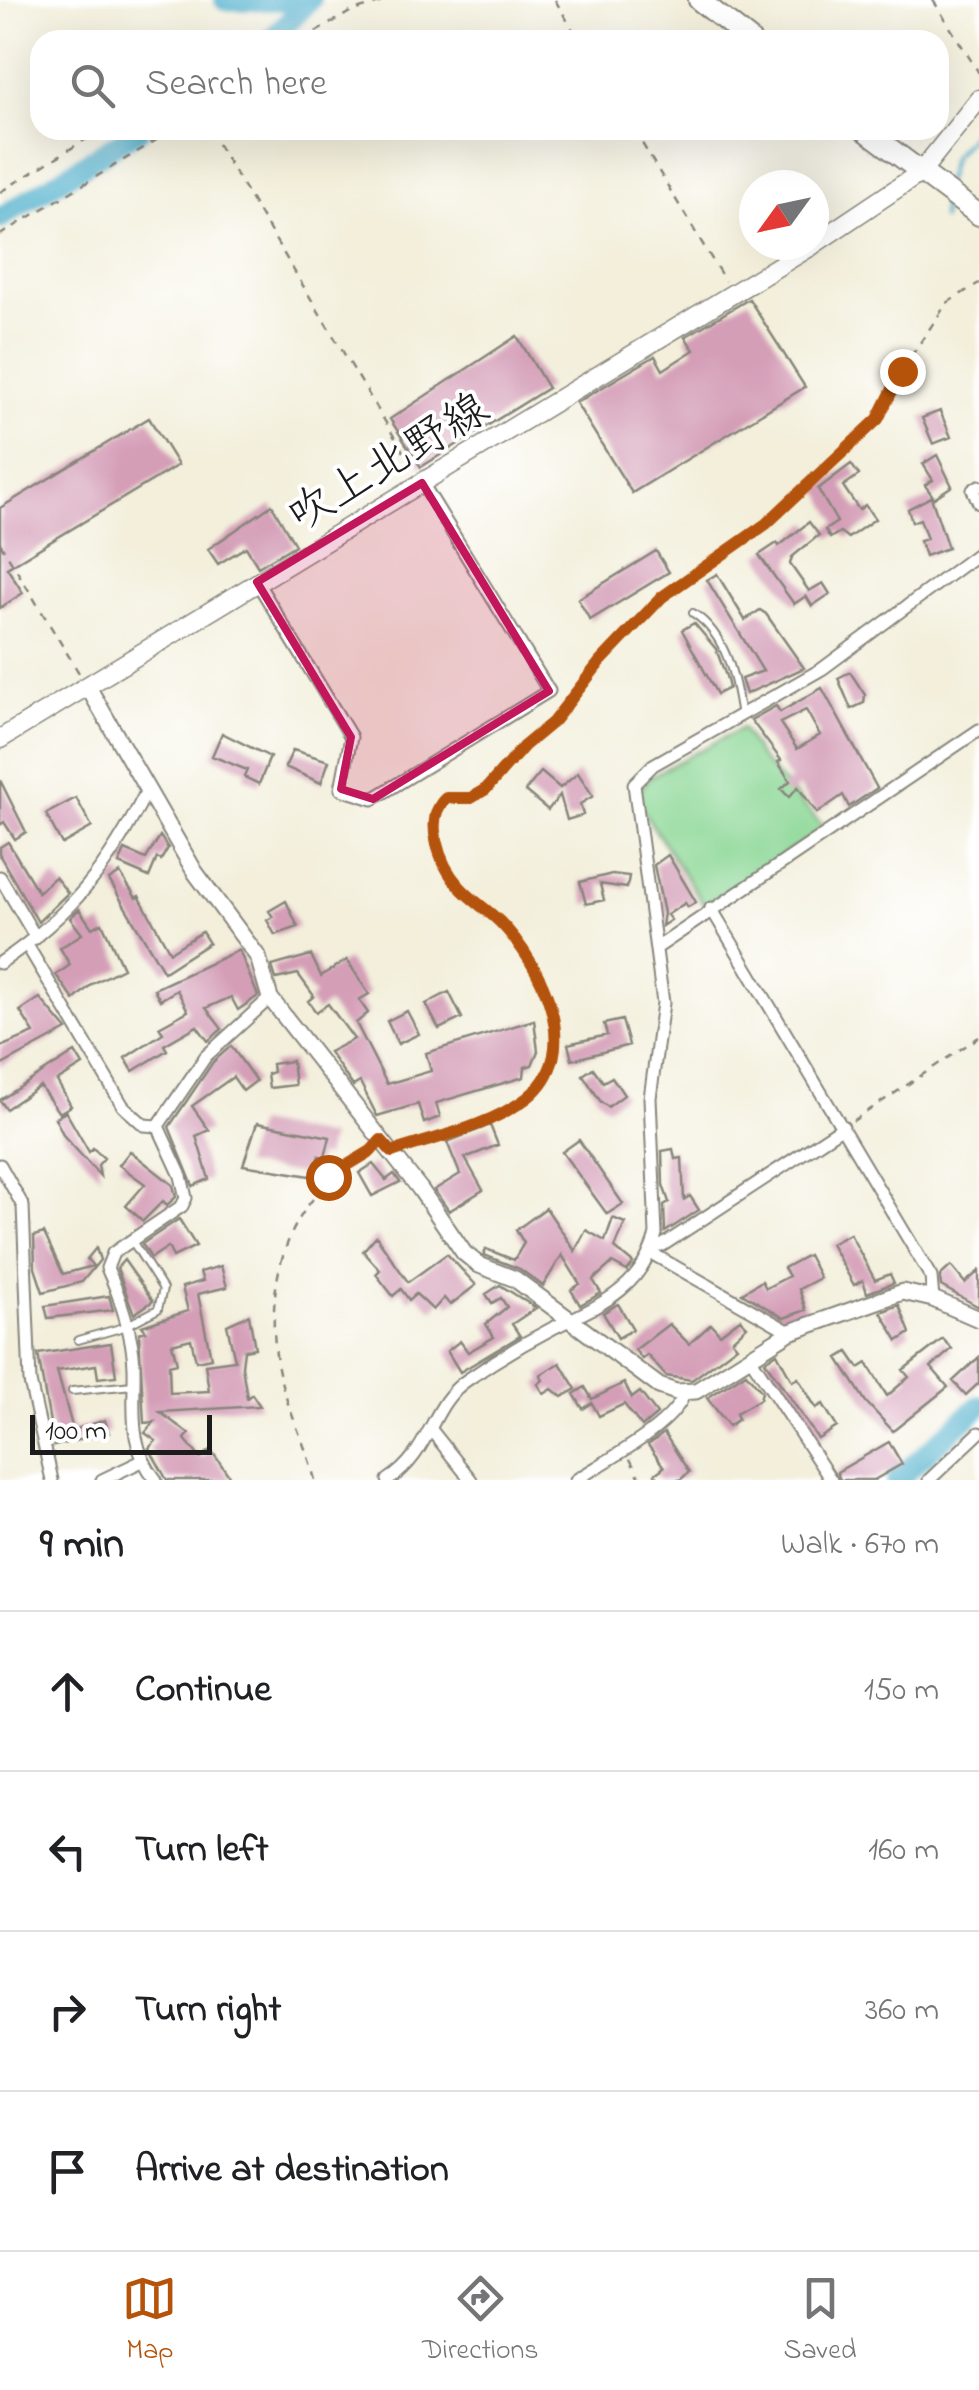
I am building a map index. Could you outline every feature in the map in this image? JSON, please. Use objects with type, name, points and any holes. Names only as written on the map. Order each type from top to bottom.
[{"type":"highway","points":[[698,0],[737,30]]},
{"type":"highway","points":[[878,140],[972,210]]},
{"type":"main road","name":"吹上北野線","points":[[829,236],[928,179],[977,103]]},
{"type":"main road","name":"吹上北野線","points":[[0,739],[790,260]]},
{"type":"street","points":[[258,582],[351,737],[341,789],[373,799],[549,690],[422,482]]},
{"type":"street","points":[[979,486],[973,490],[979,503]]},
{"type":"street","points":[[652,1250],[650,1098],[663,1002],[658,947],[648,912],[634,784],[653,765],[741,719],[822,669],[979,553]]},
{"type":"street","points":[[88,687],[196,872],[258,957],[270,998],[464,1253],[479,1264],[515,1279],[659,1386],[685,1392],[696,1391],[790,1332],[902,1292],[934,1299],[979,1319]]},
{"type":"street","points":[[658,947],[979,730]]},
{"type":"street","points":[[0,963],[31,942],[117,851],[147,790]]},
{"type":"street","points":[[0,877],[31,942],[123,1106],[144,1125],[158,1126]]},
{"type":"street","points":[[711,908],[931,1277],[934,1299]]},
{"type":"street","points":[[158,1126],[206,1056],[245,1016],[270,998]]},
{"type":"street","points":[[156,1480],[142,1461],[132,1414],[134,1362],[124,1327],[122,1301],[108,1261],[182,1206],[186,1198],[181,1176],[158,1126]]},
{"type":"street","points":[[388,1480],[404,1470],[432,1431],[444,1402],[463,1382],[626,1290],[652,1250],[843,1127]]},
{"type":"street","points":[[0,1166],[23,1206],[30,1382],[52,1480]]},
{"type":"street","points":[[652,1250],[790,1332]]},
{"type":"street","points":[[750,1357],[831,1480]]},
{"type":"street","points":[[576,1480],[680,1408],[685,1392]]},
{"type":"street","points":[[432,1431],[471,1480]]},
{"type":"street","points":[[928,1480],[977,1442]]},
{"type":"street","points":[[102,1480],[142,1461]]},
{"type":"lane","points":[[692,613],[703,620],[728,659],[736,680],[741,719]]},
{"type":"lane","points":[[78,1340],[124,1327],[158,1308],[163,1295],[132,1240]]},
{"type":"lane","points":[[72,1391],[133,1385]]},
{"type":"path","points":[[319,30],[350,12],[389,0]]},
{"type":"path","points":[[555,0],[573,30]]},
{"type":"path","points":[[933,0],[979,73]]},
{"type":"path","points":[[0,192],[85,140]]},
{"type":"path","points":[[0,235],[156,140]]},
{"type":"path","points":[[215,140],[422,482]]},
{"type":"path","points":[[640,140],[734,296]]},
{"type":"path","points":[[316,1480],[278,1364],[276,1265],[328,1177],[371,1151],[499,1116],[530,1095],[550,1068],[556,1042],[553,1016],[525,952],[500,922],[458,885],[448,869],[432,830],[436,807],[446,798],[471,798],[486,789],[524,746],[553,722],[600,662],[662,597],[766,524],[878,419],[902,371],[947,303],[979,283]]},
{"type":"path","points":[[0,543],[88,687]]},
{"type":"path","points":[[843,1127],[979,1037]]},
{"type":"path","points":[[625,1448],[641,1480]]},
{"type":"highlighted area","points":[[422,483],[549,691],[373,799],[341,789],[351,737],[257,582]]},
{"type":"green space","points":[[742,728],[760,758],[825,828],[704,905],[641,808],[639,791],[651,776]]},
{"type":"building","points":[[749,299],[805,387],[632,493],[576,403],[655,356],[663,370],[694,350],[685,337]]},
{"type":"building","points":[[517,336],[548,388],[421,467],[390,419]]},
{"type":"building","points":[[940,411],[951,437],[933,444],[922,418]]},
{"type":"building","points":[[149,418],[178,465],[7,568],[23,593],[0,608],[0,508]]},
{"type":"building","points":[[937,455],[952,486],[934,498],[925,485],[933,480],[923,464]]},
{"type":"building","points":[[851,464],[859,475],[843,486],[859,510],[865,505],[875,519],[848,538],[840,532],[830,538],[825,530],[837,522],[818,489]]},
{"type":"building","points":[[931,497],[948,548],[925,556],[920,541],[927,539],[920,519],[912,522],[908,509]]},
{"type":"building","points":[[272,505],[295,545],[258,567],[246,547],[218,564],[208,549]]},
{"type":"building","points":[[809,522],[819,535],[792,557],[790,564],[809,591],[823,583],[830,594],[812,606],[806,596],[794,604],[759,555],[777,543],[779,546]]},
{"type":"building","points":[[656,551],[669,572],[590,620],[578,599]]},
{"type":"building","points":[[717,574],[745,620],[760,610],[766,614],[804,668],[746,694],[741,679],[763,671],[707,580]]},
{"type":"building","points":[[694,623],[716,649],[726,676],[729,688],[717,694],[682,630]]},
{"type":"building","points":[[850,672],[865,695],[864,703],[851,709],[838,678]]},
{"type":"building","points":[[822,688],[877,788],[849,807],[843,795],[817,813],[798,787],[789,797],[781,789],[790,781],[778,762],[781,760],[751,720],[776,706],[780,712]],"holes":[[[806,710],[820,735],[797,749],[780,723]]]},
{"type":"building","points":[[222,733],[270,757],[259,784],[244,777],[247,770],[212,756]]},
{"type":"building","points":[[293,750],[329,761],[321,783],[285,767]]},
{"type":"building","points":[[541,772],[560,788],[578,773],[593,796],[580,804],[583,815],[567,820],[560,795],[548,810],[525,791]]},
{"type":"building","points":[[0,780],[26,832],[15,839],[4,822],[0,825]]},
{"type":"building","points":[[76,798],[92,827],[62,844],[46,814]]},
{"type":"building","points":[[160,836],[168,848],[161,860],[157,858],[149,877],[119,864],[125,850],[146,859]]},
{"type":"building","points":[[8,842],[38,892],[55,877],[68,893],[38,922],[0,856],[0,847]]},
{"type":"building","points":[[668,855],[696,902],[688,907],[685,903],[667,915],[671,920],[662,926],[664,913],[654,865]]},
{"type":"building","points":[[120,873],[136,898],[139,896],[170,952],[202,932],[209,943],[164,972],[109,880]]},
{"type":"building","points":[[612,874],[629,876],[627,888],[600,884],[604,900],[586,904],[580,882]]},
{"type":"building","points":[[286,901],[298,927],[275,935],[267,920],[273,917],[269,911]]},
{"type":"building","points":[[79,909],[92,928],[102,923],[123,968],[92,984],[74,1000],[56,975],[70,965],[60,948],[82,934],[70,918]]},
{"type":"building","points":[[239,950],[258,996],[238,1010],[231,997],[206,1008],[222,1029],[208,1041],[197,1026],[164,1045],[167,1050],[133,1071],[125,1058],[163,1033],[159,1027],[188,1011],[177,990],[160,1000],[154,989]]},
{"type":"building","points":[[311,955],[321,976],[347,960],[369,994],[359,1000],[368,1013],[356,1023],[387,1084],[431,1071],[426,1053],[534,1020],[538,1051],[532,1065],[525,1067],[524,1077],[436,1103],[440,1117],[424,1123],[418,1104],[377,1116],[360,1082],[353,1086],[329,1052],[354,1039],[328,1004],[316,1012],[308,1001],[314,996],[298,974],[276,979],[272,966]]},
{"type":"building","points":[[449,992],[462,1018],[439,1029],[426,1004]]},
{"type":"building","points":[[40,998],[67,1030],[0,1066],[0,1047],[34,1033],[20,1011]]},
{"type":"building","points":[[407,1011],[419,1034],[398,1044],[387,1021]]},
{"type":"building","points":[[622,1020],[629,1045],[572,1060],[568,1044],[607,1035],[604,1024]]},
{"type":"building","points":[[231,1046],[256,1081],[243,1091],[233,1077],[192,1106],[209,1130],[196,1136],[209,1179],[193,1186],[169,1127],[213,1062]]},
{"type":"building","points":[[75,1052],[83,1065],[57,1081],[71,1106],[59,1113],[40,1086],[6,1109],[0,1100]]},
{"type":"building","points":[[292,1061],[295,1085],[269,1088],[267,1074],[273,1072],[272,1064]]},
{"type":"building","points":[[593,1068],[603,1082],[612,1077],[624,1095],[608,1107],[583,1075]]},
{"type":"building","points":[[66,1112],[89,1152],[93,1148],[104,1158],[98,1165],[100,1176],[64,1136],[55,1118]]},
{"type":"building","points":[[257,1123],[330,1137],[325,1157],[319,1156],[310,1176],[243,1165]]},
{"type":"building","points":[[490,1125],[498,1145],[465,1158],[483,1190],[449,1211],[434,1190],[460,1174],[447,1142]]},
{"type":"building","points":[[579,1140],[623,1204],[607,1214],[562,1152]]},
{"type":"building","points":[[673,1149],[675,1159],[682,1158],[684,1200],[690,1196],[699,1210],[665,1232],[664,1205],[669,1202],[663,1185],[662,1151]]},
{"type":"building","points":[[130,1151],[173,1185],[176,1197],[167,1205],[163,1201],[143,1221],[126,1206],[145,1184],[119,1165]]},
{"type":"building","points":[[373,1164],[386,1180],[394,1174],[400,1182],[372,1196],[359,1173]]},
{"type":"building","points":[[546,1208],[575,1251],[586,1230],[605,1241],[613,1218],[625,1223],[615,1248],[633,1263],[627,1271],[612,1263],[593,1280],[601,1293],[580,1305],[571,1290],[580,1284],[562,1255],[543,1286],[520,1269],[484,1255],[486,1249],[514,1260],[524,1243],[516,1230]]},
{"type":"building","points":[[179,1219],[196,1246],[173,1257],[168,1247],[151,1258],[142,1244]]},
{"type":"building","points":[[44,1233],[63,1274],[93,1266],[87,1259],[96,1248],[100,1260],[82,1282],[43,1292],[35,1268],[34,1236]]},
{"type":"building","points":[[850,1234],[875,1280],[890,1274],[894,1283],[867,1293],[863,1280],[854,1285],[831,1244]]},
{"type":"building","points":[[376,1236],[408,1282],[447,1254],[476,1285],[450,1305],[444,1298],[433,1310],[416,1294],[409,1300],[401,1289],[393,1296],[376,1274],[380,1270],[363,1251]]},
{"type":"building","points":[[808,1255],[820,1278],[799,1289],[806,1310],[784,1318],[742,1293],[762,1281],[766,1288],[789,1276],[784,1268]]},
{"type":"building","points":[[124,1260],[153,1301],[134,1314],[117,1268]]},
{"type":"building","points":[[221,1266],[227,1287],[198,1294],[211,1358],[196,1361],[191,1339],[172,1344],[177,1363],[169,1365],[170,1393],[209,1391],[205,1364],[235,1360],[227,1325],[249,1315],[255,1348],[244,1350],[242,1366],[247,1398],[252,1394],[260,1406],[160,1412],[189,1434],[185,1439],[200,1458],[211,1450],[232,1480],[167,1480],[149,1448],[156,1441],[145,1433],[154,1422],[144,1423],[139,1333],[146,1331],[142,1326],[188,1311],[182,1287],[203,1281],[200,1272]]},
{"type":"building","points":[[951,1266],[965,1283],[979,1271],[979,1307],[941,1286],[940,1276]]},
{"type":"building","points":[[500,1285],[536,1308],[512,1324],[520,1336],[460,1372],[447,1351],[460,1341],[468,1352],[494,1337],[486,1324],[507,1307],[501,1298],[492,1303],[486,1294]]},
{"type":"building","points":[[109,1296],[113,1310],[48,1318],[45,1306]]},
{"type":"building","points":[[618,1304],[633,1329],[618,1338],[603,1313]]},
{"type":"building","points":[[899,1305],[910,1333],[898,1341],[881,1312]]},
{"type":"building","points":[[740,1319],[747,1326],[732,1340],[737,1346],[692,1380],[666,1376],[647,1355],[642,1359],[635,1350],[669,1324],[689,1344],[711,1324],[720,1334]]},
{"type":"building","points":[[943,1339],[952,1349],[931,1367],[948,1387],[893,1431],[866,1402],[838,1358],[848,1352],[859,1368],[867,1363],[887,1396],[909,1377],[903,1370]]},
{"type":"building","points":[[111,1343],[116,1376],[98,1378],[96,1365],[57,1371],[73,1430],[105,1420],[109,1433],[54,1446],[38,1354]]},
{"type":"building","points":[[777,1353],[792,1381],[798,1378],[816,1408],[823,1404],[837,1427],[818,1439],[765,1361]]},
{"type":"building","points":[[979,1357],[979,1383],[966,1395],[953,1381]]},
{"type":"building","points":[[560,1363],[576,1389],[562,1397],[552,1389],[544,1394],[538,1384],[543,1380],[540,1375]]},
{"type":"building","points":[[746,1373],[762,1392],[760,1399],[736,1413],[738,1419],[729,1426],[707,1398]]},
{"type":"building","points":[[624,1383],[632,1398],[640,1392],[657,1414],[642,1427],[624,1404],[599,1416],[592,1403],[583,1409],[574,1394],[585,1387],[592,1399]]},
{"type":"building","points":[[664,1433],[689,1472],[680,1480],[660,1480],[655,1474],[664,1467],[648,1445]]},
{"type":"building","points":[[889,1442],[902,1464],[874,1480],[840,1480],[837,1472]]},
{"type":"waterway","points":[[225,0],[286,0]]},
{"type":"waterway","points":[[281,30],[310,0]]},
{"type":"waterway","points":[[946,181],[952,158],[979,126]]},
{"type":"waterway","points":[[0,218],[123,140]]},
{"type":"waterway","points":[[942,195],[942,219]]},
{"type":"waterway","points":[[897,1480],[979,1406]]},
{"type":"route","points":[[328,1177],[371,1151],[381,1140],[392,1152],[499,1116],[530,1095],[550,1068],[556,1042],[553,1016],[540,981],[525,952],[500,922],[458,885],[448,869],[432,830],[436,807],[446,798],[471,798],[486,789],[524,746],[553,722],[600,662],[662,597],[766,524],[797,490],[878,419],[902,371]]}]
